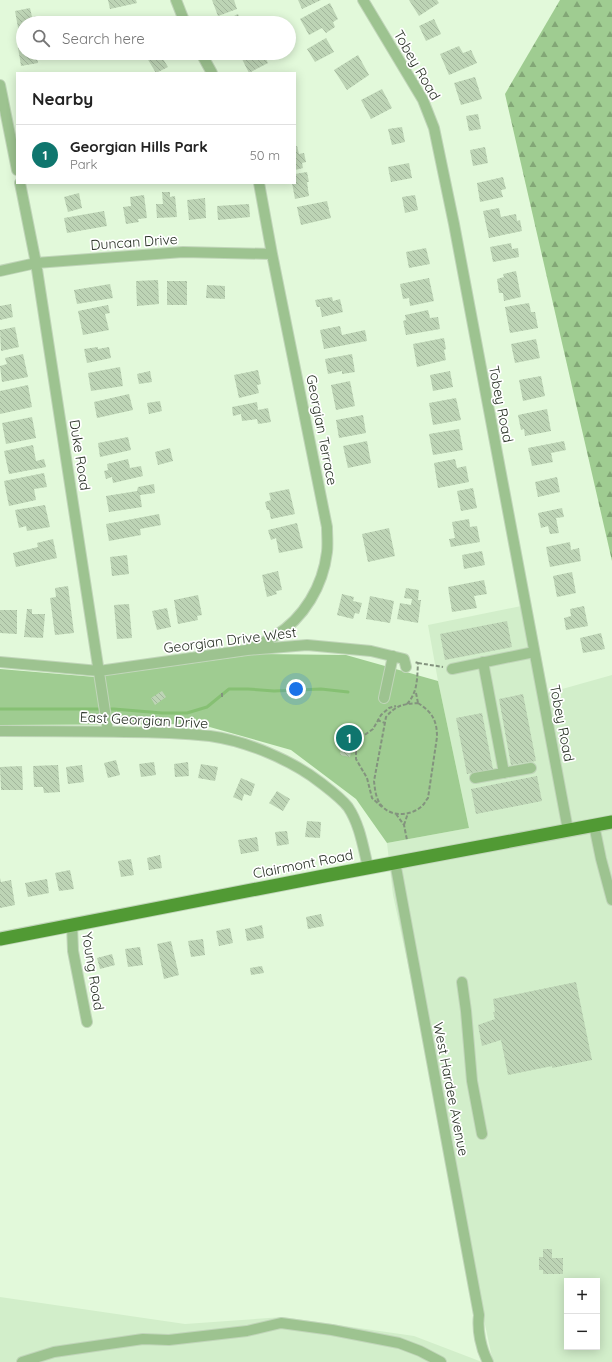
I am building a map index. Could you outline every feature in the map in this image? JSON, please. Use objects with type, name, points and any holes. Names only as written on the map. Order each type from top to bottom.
[{"type":"main road","name":"Clairmont Road","points":[[0,939],[395,862],[612,822]]},
{"type":"street","points":[[176,0],[183,16]]},
{"type":"street","name":"Tobey Road","points":[[363,0],[423,100],[434,128],[454,224],[568,830]]},
{"type":"street","points":[[205,60],[211,72]]},
{"type":"street","points":[[0,85],[16,165]]},
{"type":"street","name":"Duke Road","points":[[20,184],[36,263],[108,731]]},
{"type":"street","name":"Georgian Terrace","points":[[247,650],[275,636],[299,616],[312,597],[322,575],[328,551],[327,527],[259,184]]},
{"type":"street","name":"Duncan Drive","points":[[0,271],[36,263],[183,252],[272,254]]},
{"type":"street","name":"Georgian Drive West","points":[[0,662],[99,671],[247,650],[307,645],[371,651],[393,656],[405,663]]},
{"type":"street","points":[[452,669],[534,652]]},
{"type":"street","points":[[384,698],[393,656]]},
{"type":"street","points":[[483,662],[504,773]]},
{"type":"street","name":"East Georgian Drive","points":[[0,731],[108,731],[182,734],[211,737],[261,750],[287,761],[312,776],[341,800],[347,807],[359,831],[368,868]]},
{"type":"street","points":[[475,778],[531,768]]},
{"type":"street","points":[[594,825],[612,900]]},
{"type":"street","name":"West Hardee Avenue","points":[[395,862],[479,1315],[478,1321],[482,1346],[488,1362]]},
{"type":"street","name":"Young Road","points":[[72,925],[73,951],[87,1022]]},
{"type":"street","points":[[462,982],[472,1081],[482,1134]]},
{"type":"street","points":[[22,1362],[54,1352],[143,1339],[169,1340],[247,1331],[281,1323],[332,1330],[399,1343],[441,1362]]},
{"type":"path","points":[[405,663],[418,663],[452,669]]},
{"type":"path","points":[[418,663],[416,691],[418,703]]},
{"type":"path","points":[[407,704],[412,699],[416,691]]},
{"type":"path","points":[[418,703],[428,709],[434,718],[437,728],[437,737],[428,798],[424,805],[417,810],[408,813],[396,813],[389,812],[372,798],[365,773],[356,759],[355,753],[359,739],[373,729],[377,720],[389,708],[407,704],[418,703]]},
{"type":"path","points":[[383,807],[377,799],[374,781],[386,717],[397,706]]},
{"type":"path","points":[[377,720],[385,723]]},
{"type":"path","points":[[369,788],[375,787]]},
{"type":"path","points":[[396,813],[404,824]]},
{"type":"path","points":[[406,840],[404,824],[408,813]]},
{"type":"shaded area","points":[[531,604],[548,693],[612,675],[612,1362],[493,1362],[393,895],[387,843],[469,828],[438,681],[428,625]]},
{"type":"shaded area","points":[[0,1297],[185,1324],[283,1317],[414,1336],[482,1362],[0,1362]]},
{"type":"green space","points":[[560,0],[612,0],[612,561],[505,94]]},
{"type":"green space","points":[[258,654],[346,655],[438,681],[469,828],[387,843],[356,799],[291,750],[199,724],[0,725],[0,669],[95,677]]},
{"type":"building","points":[[108,0],[136,0],[137,3],[110,9]]},
{"type":"building","points":[[212,0],[234,0],[237,9],[218,16]]},
{"type":"building","points":[[298,0],[321,0],[302,9]]},
{"type":"building","points":[[409,0],[437,0],[439,3],[419,16]]},
{"type":"building","points":[[330,3],[338,19],[333,22],[335,27],[326,33],[322,28],[309,35],[300,19]]},
{"type":"building","points":[[30,8],[32,16],[16,16],[15,11]]},
{"type":"building","points":[[434,19],[441,34],[426,41],[419,26]]},
{"type":"building","points":[[326,38],[334,52],[315,62],[307,49]]},
{"type":"building","points":[[459,46],[463,53],[471,50],[477,63],[449,75],[440,54]]},
{"type":"building","points":[[358,55],[369,75],[347,90],[334,70]]},
{"type":"building","points":[[20,60],[37,60],[38,63],[21,66]]},
{"type":"building","points":[[148,60],[164,60],[168,67],[155,72]]},
{"type":"building","points":[[242,60],[266,60],[268,63],[248,72]]},
{"type":"building","points":[[475,77],[482,99],[461,105],[454,83]]},
{"type":"building","points":[[382,89],[392,108],[371,119],[361,100]]},
{"type":"building","points":[[478,114],[481,129],[469,131],[466,116]]},
{"type":"building","points":[[402,127],[405,142],[392,145],[388,129]]},
{"type":"building","points":[[296,146],[299,154],[304,153],[306,162],[302,163],[303,168],[296,170]]},
{"type":"building","points":[[485,147],[488,163],[473,166],[470,150]]},
{"type":"building","points":[[409,163],[412,178],[391,182],[388,167]]},
{"type":"building","points":[[307,172],[309,196],[295,199],[292,184],[296,184],[296,174]]},
{"type":"building","points":[[503,177],[506,189],[501,190],[503,197],[480,202],[477,183]]},
{"type":"building","points":[[162,192],[170,192],[170,197],[175,196],[177,217],[157,218],[156,204],[163,204]]},
{"type":"building","points":[[79,193],[82,208],[68,212],[64,197]]},
{"type":"building","points":[[144,195],[147,218],[138,219],[139,222],[126,224],[123,207],[131,206],[130,197]]},
{"type":"building","points":[[415,195],[418,210],[405,213],[402,197]]},
{"type":"building","points":[[205,198],[206,218],[189,220],[187,200]]},
{"type":"building","points":[[327,201],[331,218],[301,225],[297,207]]},
{"type":"building","points":[[249,204],[250,217],[218,220],[217,206]]},
{"type":"building","points":[[499,208],[501,217],[516,214],[517,221],[520,220],[522,231],[489,238],[483,211]]},
{"type":"building","points":[[104,211],[107,226],[67,233],[64,218]]},
{"type":"building","points":[[511,243],[512,249],[518,248],[519,257],[493,262],[490,247]]},
{"type":"building","points":[[426,248],[430,264],[409,268],[406,252]]},
{"type":"building","points":[[516,271],[521,297],[504,301],[503,293],[499,293],[497,279],[504,277],[503,274]]},
{"type":"building","points":[[429,278],[434,301],[410,306],[409,298],[403,299],[400,284]]},
{"type":"building","points":[[158,280],[159,304],[137,306],[136,281]]},
{"type":"building","points":[[167,281],[187,281],[187,305],[167,305]]},
{"type":"building","points":[[110,284],[113,298],[77,304],[74,290]]},
{"type":"building","points":[[207,285],[225,286],[225,299],[206,298]]},
{"type":"building","points":[[332,297],[333,301],[340,299],[343,312],[322,317],[320,307],[317,307],[315,300]]},
{"type":"building","points":[[529,303],[531,312],[535,312],[538,328],[510,333],[505,307]]},
{"type":"building","points":[[11,304],[13,317],[0,320],[0,306]]},
{"type":"building","points":[[108,305],[110,313],[105,314],[109,330],[83,335],[78,311]]},
{"type":"building","points":[[428,310],[430,318],[438,317],[440,329],[406,335],[403,321],[406,320],[405,315]]},
{"type":"building","points":[[340,326],[342,335],[365,330],[367,341],[324,349],[320,330]]},
{"type":"building","points":[[15,327],[19,347],[1,351],[0,330]]},
{"type":"building","points":[[444,338],[446,360],[417,367],[413,344]]},
{"type":"building","points":[[536,339],[540,358],[515,363],[511,344]]},
{"type":"building","points":[[98,347],[98,349],[109,347],[111,358],[87,363],[84,349]]},
{"type":"building","points":[[23,354],[28,377],[2,382],[0,366],[7,364],[5,358]]},
{"type":"building","points":[[352,354],[355,372],[342,374],[342,371],[328,374],[325,359]]},
{"type":"building","points":[[120,367],[123,386],[91,391],[88,373]]},
{"type":"building","points":[[258,370],[261,384],[257,385],[259,393],[239,398],[234,375]]},
{"type":"building","points":[[150,371],[152,382],[139,384],[137,374]]},
{"type":"building","points":[[450,371],[453,387],[433,391],[430,375]]},
{"type":"building","points":[[541,376],[545,396],[523,401],[519,380]]},
{"type":"building","points":[[350,381],[355,406],[336,410],[331,385]]},
{"type":"building","points":[[28,385],[32,407],[0,414],[0,391]]},
{"type":"building","points":[[129,394],[133,410],[97,418],[94,402]]},
{"type":"building","points":[[456,398],[461,420],[433,425],[429,403]]},
{"type":"building","points":[[160,401],[162,411],[149,414],[147,403]]},
{"type":"building","points":[[257,402],[258,410],[268,408],[271,422],[258,424],[257,419],[242,421],[241,414],[233,416],[232,407]]},
{"type":"building","points":[[547,409],[551,431],[525,436],[524,429],[521,430],[518,415]]},
{"type":"building","points":[[363,415],[366,433],[339,438],[336,420]]},
{"type":"building","points":[[32,417],[36,438],[6,444],[2,423]]},
{"type":"building","points":[[459,429],[463,450],[433,455],[429,434]]},
{"type":"building","points":[[128,437],[131,450],[100,457],[98,443]]},
{"type":"building","points":[[367,441],[371,463],[348,468],[343,446]]},
{"type":"building","points":[[564,441],[566,450],[551,453],[553,462],[532,466],[528,448]]},
{"type":"building","points":[[33,445],[36,461],[44,459],[46,467],[9,474],[4,451]]},
{"type":"building","points":[[170,448],[173,461],[158,465],[155,452]]},
{"type":"building","points":[[128,459],[130,468],[141,466],[143,476],[113,483],[112,477],[106,479],[104,471],[108,470],[107,464]]},
{"type":"building","points":[[455,459],[457,468],[466,466],[469,482],[438,488],[434,463]]},
{"type":"building","points":[[44,473],[47,487],[34,489],[36,500],[9,506],[4,481]]},
{"type":"building","points":[[557,477],[560,492],[538,497],[535,482]]},
{"type":"building","points":[[154,484],[155,493],[140,495],[142,507],[109,512],[106,496],[137,491],[138,487]]},
{"type":"building","points":[[473,488],[477,508],[461,511],[457,491]]},
{"type":"building","points":[[289,489],[295,514],[271,519],[265,502],[271,500],[269,493]]},
{"type":"building","points":[[45,505],[50,527],[27,531],[26,526],[19,528],[15,510]]},
{"type":"building","points":[[562,508],[564,517],[556,518],[559,533],[550,534],[548,526],[541,528],[538,513]]},
{"type":"building","points":[[159,514],[161,525],[140,529],[141,535],[109,541],[106,524]]},
{"type":"building","points":[[469,519],[470,527],[477,526],[480,542],[451,547],[449,539],[455,538],[452,522]]},
{"type":"building","points":[[297,523],[303,548],[279,553],[276,538],[271,540],[268,530]]},
{"type":"building","points":[[389,528],[395,556],[368,562],[362,534]]},
{"type":"building","points":[[53,539],[57,558],[16,567],[13,553],[38,547],[37,543]]},
{"type":"building","points":[[570,542],[571,550],[579,548],[581,561],[550,567],[546,547]]},
{"type":"building","points":[[482,551],[485,565],[464,569],[462,555]]},
{"type":"building","points":[[127,555],[129,574],[112,576],[110,557]]},
{"type":"building","points":[[278,571],[282,590],[276,591],[277,594],[267,597],[262,575]]},
{"type":"building","points":[[572,572],[576,593],[557,597],[553,576]]},
{"type":"building","points":[[484,580],[487,594],[474,596],[477,608],[452,612],[448,587]]},
{"type":"building","points":[[68,586],[74,633],[55,635],[50,598],[56,597],[55,588]]},
{"type":"building","points":[[406,588],[419,590],[418,600],[421,600],[418,623],[397,619],[400,603],[411,605],[412,599],[404,598]]},
{"type":"building","points":[[342,594],[354,597],[353,601],[362,603],[359,614],[355,613],[353,619],[337,615]]},
{"type":"building","points":[[198,595],[202,615],[197,616],[198,620],[178,624],[174,600]]},
{"type":"building","points":[[370,596],[394,601],[390,623],[366,619]]},
{"type":"building","points":[[129,604],[132,638],[117,639],[114,605]]},
{"type":"building","points":[[584,606],[588,626],[566,630],[564,618],[571,616],[570,609]]},
{"type":"building","points":[[167,608],[171,627],[157,630],[152,611]]},
{"type":"building","points":[[27,609],[32,609],[32,614],[45,614],[43,638],[24,637]]},
{"type":"building","points":[[0,610],[17,610],[17,634],[0,633]]},
{"type":"building","points":[[507,621],[512,647],[445,660],[440,634]]},
{"type":"building","points":[[601,633],[605,649],[583,653],[580,638]]},
{"type":"building","points":[[162,691],[166,697],[155,705],[151,698]]},
{"type":"building","points":[[523,694],[536,761],[511,765],[499,699]]},
{"type":"building","points":[[482,713],[493,769],[467,774],[456,718]]},
{"type":"building","points":[[342,741],[353,743],[350,757],[340,755]]},
{"type":"building","points":[[116,760],[120,775],[108,778],[104,763]]},
{"type":"building","points":[[154,762],[156,775],[141,777],[139,764]]},
{"type":"building","points":[[188,762],[189,776],[175,777],[174,764]]},
{"type":"building","points":[[201,764],[218,767],[215,781],[198,778]]},
{"type":"building","points":[[58,765],[60,792],[44,793],[43,787],[34,787],[33,766]]},
{"type":"building","points":[[82,765],[84,782],[68,784],[66,767]]},
{"type":"building","points":[[22,766],[23,790],[1,790],[0,767]]},
{"type":"building","points":[[537,776],[542,801],[476,814],[471,789]]},
{"type":"building","points":[[241,778],[255,784],[251,796],[244,794],[242,801],[233,797]]},
{"type":"building","points":[[277,791],[290,799],[283,811],[269,803]]},
{"type":"building","points":[[307,821],[321,822],[320,838],[305,837]]},
{"type":"building","points":[[287,831],[289,844],[277,846],[275,832]]},
{"type":"building","points":[[257,837],[259,851],[241,854],[238,840]]},
{"type":"building","points":[[160,855],[162,868],[149,870],[147,858]]},
{"type":"building","points":[[131,859],[134,875],[121,877],[118,861]]},
{"type":"building","points":[[70,870],[74,889],[59,891],[55,873]]},
{"type":"building","points":[[0,878],[1,882],[11,880],[15,905],[0,908]]},
{"type":"building","points":[[47,879],[49,893],[28,897],[25,883]]},
{"type":"building","points":[[321,914],[324,926],[308,929],[306,917]]},
{"type":"building","points":[[262,925],[264,938],[247,941],[245,929]]},
{"type":"building","points":[[230,928],[233,943],[219,946],[216,931]]},
{"type":"building","points":[[203,939],[205,955],[191,957],[188,941]]},
{"type":"building","points":[[171,941],[179,975],[164,979],[157,944]]},
{"type":"building","points":[[140,947],[143,965],[128,967],[125,949]]},
{"type":"building","points":[[112,954],[115,965],[100,969],[97,958]]},
{"type":"building","points":[[262,966],[264,973],[251,975],[250,968]]},
{"type":"building","points":[[576,982],[592,1060],[508,1075],[501,1040],[482,1046],[478,1025],[495,1019],[493,1012],[495,1012],[493,999]]},
{"type":"building","points":[[543,1249],[552,1249],[552,1258],[563,1258],[563,1274],[543,1274],[543,1270],[539,1270],[539,1257],[543,1257]]},
{"type":"waterway","points":[[0,709],[114,709],[162,713],[187,713],[207,707],[229,689],[274,691],[321,689],[348,692]]},
{"type":"place","name":"Georgian Hills Park","points":[[349,738]]}]
